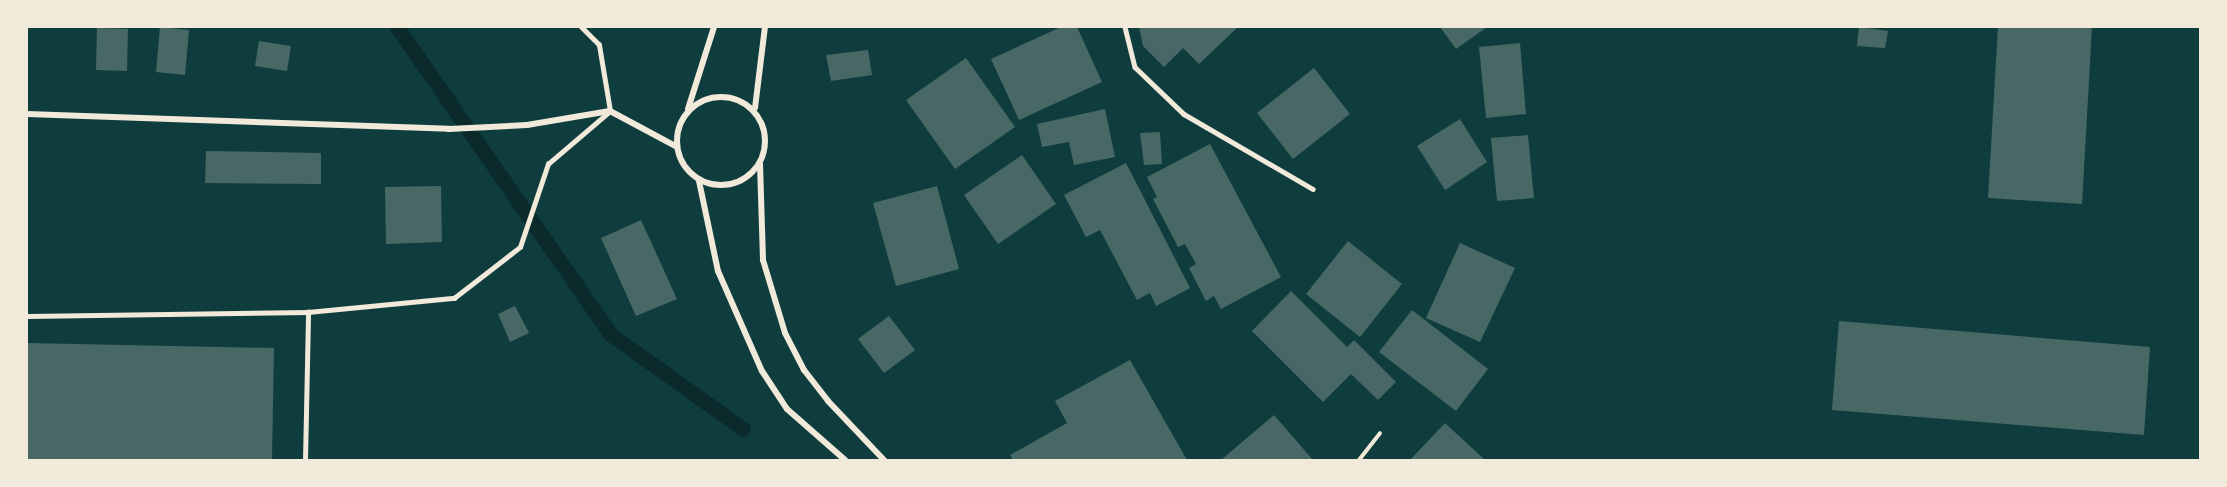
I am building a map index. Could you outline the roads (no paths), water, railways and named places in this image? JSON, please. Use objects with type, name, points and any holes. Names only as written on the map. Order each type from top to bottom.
[{"type":"street","points":[[714,27],[688,109],[677,132],[677,147],[688,172],[699,181],[726,186],[739,183],[760,164]]},
{"type":"street","points":[[765,27],[755,108],[765,140],[760,164],[763,260],[785,333],[822,393],[884,460]]},
{"type":"street","points":[[688,109],[714,98],[726,98],[755,108]]},
{"type":"street","points":[[27,114],[449,129],[527,125],[610,111],[677,147]]},
{"type":"street","points":[[699,181],[718,272],[762,371],[788,409],[844,460]]},
{"type":"lane","points":[[27,316],[308,312],[454,298],[520,247],[548,164],[610,111],[599,45],[581,27]]},
{"type":"lane","points":[[1125,27],[1135,67],[1184,114],[1313,189]]},
{"type":"lane","points":[[305,460],[308,312]]},
{"type":"waterway","points":[[397,27],[610,334],[743,429]]}]
